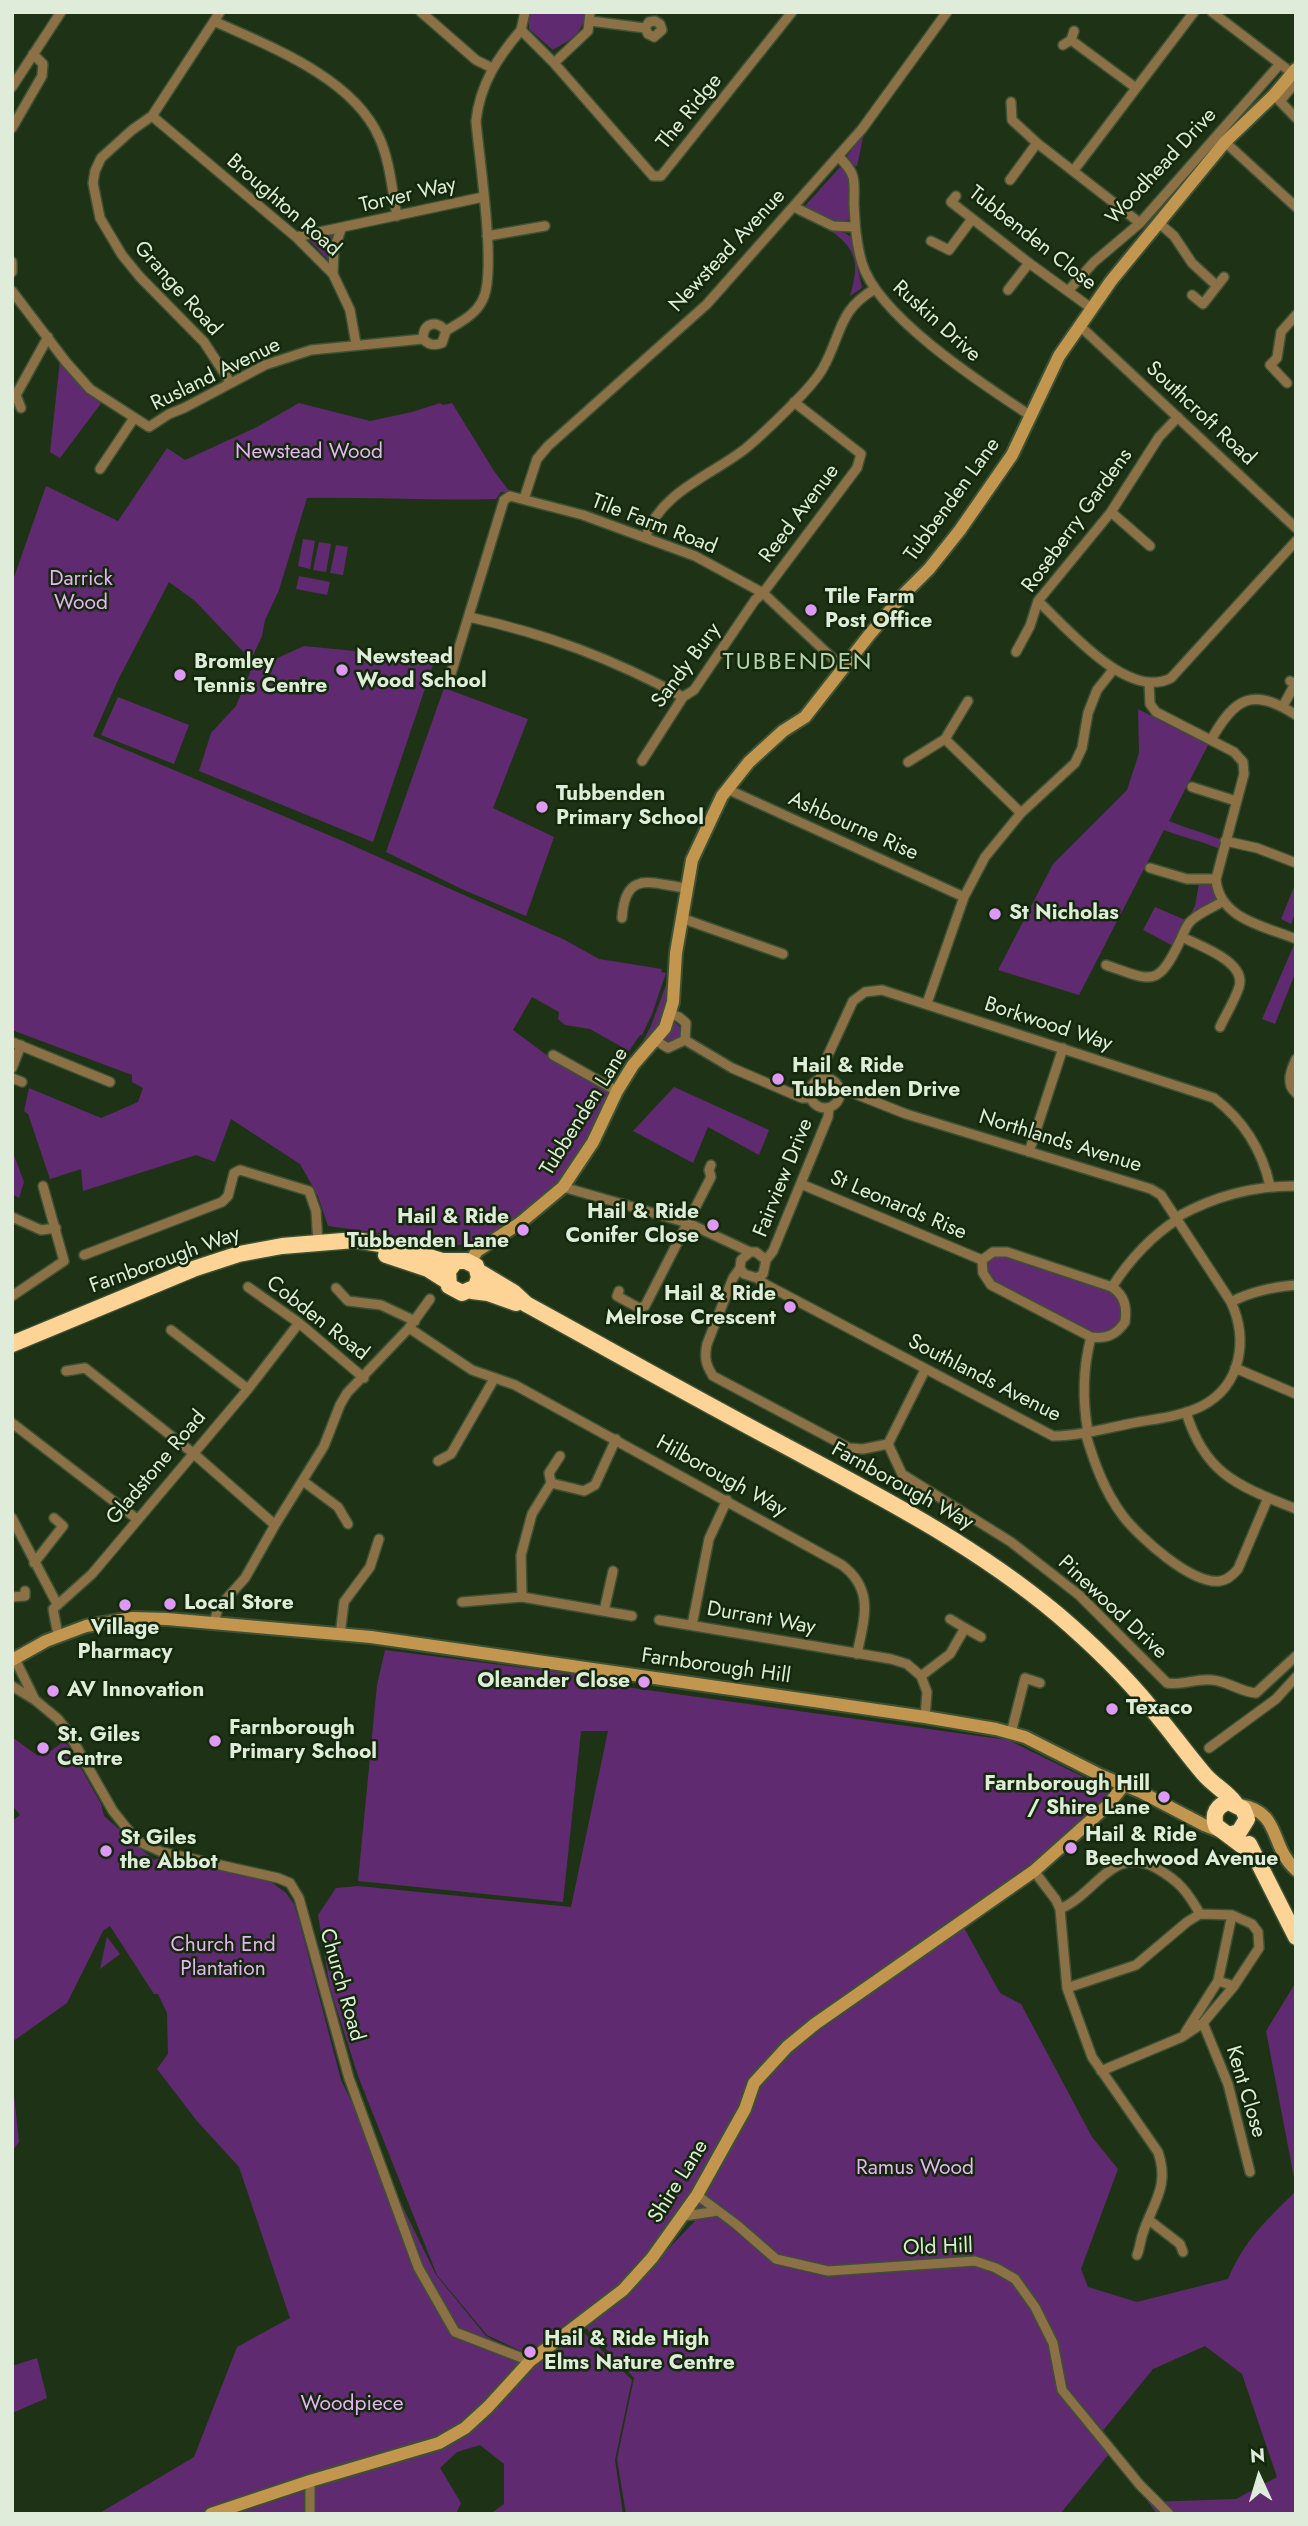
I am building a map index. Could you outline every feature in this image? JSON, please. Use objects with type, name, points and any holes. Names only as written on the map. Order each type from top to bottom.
[{"type":"highway","name":"Farnborough Way","points":[[12,1344],[211,1262],[268,1248],[355,1240],[380,1243],[468,1265],[513,1292],[526,1304],[648,1373],[925,1521],[986,1559],[1043,1602],[1104,1658],[1152,1709],[1205,1775],[1246,1813]]},
{"type":"highway","name":"Farnborough Way","points":[[338,1243],[410,1262],[447,1281]]},
{"type":"highway","points":[[468,1265],[478,1282],[472,1291],[457,1292],[447,1281],[448,1271],[468,1265]]},
{"type":"highway","name":"Farnborough Way","points":[[472,1291],[526,1304]]},
{"type":"highway","name":"Farnborough Way","points":[[1205,1775],[1220,1823]]},
{"type":"highway","points":[[1220,1823],[1224,1803],[1246,1813]]},
{"type":"highway","points":[[1220,1823],[1239,1832],[1246,1813]]},
{"type":"highway","points":[[1246,1813],[1252,1853],[1296,1937]]},
{"type":"highway","points":[[1220,1823],[1252,1853]]},
{"type":"street","points":[[12,87],[61,12]]},
{"type":"street","name":"Grange Road","points":[[220,12],[216,22],[152,116],[101,158],[93,183],[100,218],[122,255],[204,342],[230,382]]},
{"type":"street","points":[[421,12],[476,60],[492,68]]},
{"type":"street","points":[[525,12],[521,30],[554,63],[582,38],[587,31],[590,17],[645,28]]},
{"type":"street","name":"The Ridge","points":[[554,63],[653,176],[661,176],[792,12]]},
{"type":"street","name":"Newstead Avenue","points":[[524,499],[537,459],[548,446],[707,304],[862,129],[947,12]]},
{"type":"street","points":[[1074,170],[1194,12]]},
{"type":"street","points":[[1212,12],[1295,75]]},
{"type":"street","points":[[216,22],[305,65],[338,88],[365,113],[385,155],[397,216]]},
{"type":"street","name":"Rusland Avenue","points":[[446,331],[435,323],[428,325],[423,332],[423,339],[428,344],[442,343],[446,331],[472,314],[483,299],[488,281],[477,104],[492,68],[521,30]]},
{"type":"street","points":[[1069,38],[1136,88]]},
{"type":"street","points":[[12,128],[41,76],[43,64],[33,54]]},
{"type":"street","name":"Woodhead Drive","points":[[1068,291],[1094,262],[1140,223],[1280,64]]},
{"type":"street","name":"Tubbenden Lane","points":[[468,1265],[477,1251],[520,1223],[563,1187],[593,1142],[617,1091],[633,1065],[665,1028],[671,1014],[685,888],[694,852],[727,789],[749,762],[783,731],[805,717],[960,530],[1012,455],[1059,356],[1091,308],[1225,142],[1277,98],[1295,75]]},
{"type":"street","points":[[1277,98],[1296,118]]},
{"type":"street","points":[[1011,102],[1013,120],[1037,143],[1140,223]]},
{"type":"street","name":"Broughton Road","points":[[152,116],[296,237],[333,274],[350,310],[356,344]]},
{"type":"street","points":[[1225,142],[1296,207]]},
{"type":"street","points":[[1010,180],[1037,143]]},
{"type":"street","name":"Ruskin Drive","points":[[838,156],[853,176],[855,227],[863,265],[875,289],[887,305],[969,376],[1031,416]]},
{"type":"street","name":"Tubbenden Close","points":[[956,196],[951,202],[1028,263],[1091,308]]},
{"type":"street","name":"Torver Way","points":[[296,237],[483,197]]},
{"type":"street","points":[[794,207],[833,226],[855,227]]},
{"type":"street","points":[[931,241],[949,250],[972,219]]},
{"type":"street","points":[[1160,224],[1174,236],[1192,263],[1217,286]]},
{"type":"street","points":[[487,236],[545,226]]},
{"type":"street","name":"Torver Way","points":[[333,274],[334,250],[341,229]]},
{"type":"street","points":[[12,262],[12,272]]},
{"type":"street","points":[[1008,290],[1028,263]]},
{"type":"street","points":[[1192,295],[1203,304],[1224,277]]},
{"type":"street","points":[[646,536],[651,522],[685,487],[744,449],[794,402],[822,371],[849,309],[875,289]]},
{"type":"street","points":[[12,291],[90,388],[134,418],[100,469]]},
{"type":"street","points":[[1287,383],[1270,365],[1277,358],[1281,332],[1296,315]]},
{"type":"street","name":"Southcroft Road","points":[[1080,326],[1296,528]]},
{"type":"street","points":[[21,408],[14,395],[48,337]]},
{"type":"street","name":"Rusland Avenue","points":[[134,418],[149,427],[265,365],[311,350],[423,339]]},
{"type":"street","name":"Reed Avenue","points":[[762,593],[857,468],[861,454],[794,402]]},
{"type":"street","name":"Roseberry Gardens","points":[[1016,652],[1030,626],[1038,601],[1111,512],[1160,437],[1178,417]]},
{"type":"street","name":"Tile Farm Road","points":[[469,617],[504,500],[510,496],[646,536],[695,556],[762,593],[844,668]]},
{"type":"street","points":[[1111,512],[1150,546]]},
{"type":"street","points":[[1038,601],[1112,670],[1157,683],[1171,678],[1296,541]]},
{"type":"street","name":"Sandy Bury","points":[[642,761],[683,697],[694,690],[762,593]]},
{"type":"street","points":[[450,677],[469,617],[521,629],[578,647],[636,671],[683,697]]},
{"type":"street","points":[[927,1003],[964,897],[985,857],[1021,813],[1075,762],[1082,748],[1088,713],[1097,690],[1112,670]]},
{"type":"street","points":[[1283,706],[1295,684],[1290,681]]},
{"type":"street","points":[[1149,682],[1150,704],[1156,712],[1234,752],[1243,762],[1244,774],[1216,879],[1222,902],[1236,915],[1296,939]]},
{"type":"street","points":[[1211,740],[1220,724],[1240,702],[1253,698],[1266,699],[1296,715]]},
{"type":"street","points":[[908,762],[945,739],[968,701]]},
{"type":"street","points":[[945,739],[1021,813]]},
{"type":"street","points":[[1192,787],[1236,801]]},
{"type":"street","name":"Ashbourne Rise","points":[[727,789],[964,897]]},
{"type":"street","points":[[1225,841],[1257,848],[1296,863]]},
{"type":"street","points":[[1150,868],[1187,879],[1216,879]]},
{"type":"street","points":[[622,918],[624,898],[630,889],[639,883],[685,888]]},
{"type":"street","points":[[1106,965],[1150,978],[1160,974],[1168,967],[1190,922],[1222,902]]},
{"type":"street","points":[[681,918],[783,954]]},
{"type":"street","points":[[1182,937],[1230,962],[1239,972],[1240,985],[1220,1027]]},
{"type":"street","name":"Borkwood Way","points":[[820,1079],[822,1068],[853,1001],[865,992],[881,989],[1214,1098],[1231,1111],[1256,1146],[1270,1186]]},
{"type":"street","points":[[671,1014],[686,1023],[685,1040]]},
{"type":"street","points":[[655,1040],[668,1048],[685,1040]]},
{"type":"street","points":[[685,1040],[732,1068],[802,1098],[811,1098]]},
{"type":"street","points":[[12,1068],[16,1044],[110,1082]]},
{"type":"street","points":[[1029,1152],[1063,1048]]},
{"type":"street","points":[[553,1055],[617,1091]]},
{"type":"street","points":[[1296,1059],[1289,1081],[1296,1093]]},
{"type":"street","points":[[12,1078],[22,1082]]},
{"type":"street","points":[[820,1079],[835,1082],[840,1091],[838,1102],[829,1108],[819,1107],[811,1098],[811,1087],[820,1079]]},
{"type":"street","name":"Northlands Avenue","points":[[840,1091],[848,1091],[906,1114],[1151,1189],[1161,1195],[1238,1317],[1241,1349],[1235,1368]]},
{"type":"street","name":"Fairview Drive","points":[[766,1260],[773,1251],[801,1184],[828,1118],[829,1108]]},
{"type":"street","points":[[619,1291],[617,1296],[639,1308],[645,1306],[711,1177],[711,1165]]},
{"type":"street","points":[[84,1255],[222,1202],[228,1196],[234,1173],[243,1170],[309,1191],[316,1211],[318,1244]]},
{"type":"street","name":"St Leonards Rise","points":[[801,1184],[982,1260]]},
{"type":"street","points":[[12,1296],[64,1261],[43,1186]]},
{"type":"street","points":[[1268,1497],[1238,1569],[1230,1577],[1220,1581],[1207,1580],[1162,1554],[1123,1516],[1096,1467],[1086,1432],[1084,1380],[1091,1337],[1111,1336],[1125,1322],[1125,1301],[1112,1287],[1136,1254],[1164,1228],[1200,1204],[1235,1192],[1270,1186],[1296,1186]]},
{"type":"street","points":[[563,1187],[688,1223],[750,1252],[756,1252],[766,1260],[763,1274],[757,1278],[744,1274],[740,1268]]},
{"type":"street","points":[[12,1217],[41,1230],[56,1228]]},
{"type":"street","points":[[750,1252],[741,1261],[733,1278],[707,1344],[706,1365],[713,1376],[849,1448],[863,1449],[888,1444],[925,1370]]},
{"type":"street","name":"St Leonards Rise","points":[[982,1260],[993,1252],[1007,1252],[1112,1287]]},
{"type":"street","name":"St Leonards Rise","points":[[982,1260],[983,1273],[991,1285],[1091,1337]]},
{"type":"street","name":"Southlands Avenue","points":[[757,1278],[1053,1436],[1186,1412],[1216,1396],[1235,1368]]},
{"type":"street","points":[[1231,1302],[1247,1294],[1273,1287],[1296,1285]]},
{"type":"street","name":"Cobden Road","points":[[248,1287],[299,1323],[364,1378]]},
{"type":"street","name":"Hilborough Way","points":[[335,1288],[348,1301],[381,1305],[472,1370],[515,1385],[836,1562],[856,1578],[863,1594],[865,1604],[857,1654]]},
{"type":"street","points":[[214,1623],[218,1608],[245,1578],[324,1447],[347,1393],[412,1325],[430,1299]]},
{"type":"street","name":"Gladstone Road","points":[[57,1604],[92,1574],[248,1389],[299,1323]]},
{"type":"street","points":[[171,1330],[248,1389]]},
{"type":"street","points":[[66,1371],[85,1368],[192,1453],[275,1525]]},
{"type":"street","points":[[1235,1368],[1296,1394]]},
{"type":"street","points":[[438,1461],[451,1454],[494,1379]]},
{"type":"street","points":[[1186,1412],[1201,1450],[1217,1470],[1296,1509]]},
{"type":"street","points":[[12,1423],[137,1519]]},
{"type":"street","points":[[551,1483],[584,1491],[595,1485],[616,1439]]},
{"type":"street","name":"Pinewood Drive","points":[[888,1444],[902,1474],[1011,1542],[1079,1595],[1167,1683],[1180,1685],[1211,1679],[1245,1693],[1255,1693],[1296,1656]]},
{"type":"street","points":[[522,1597],[521,1555],[532,1514],[551,1483],[549,1473],[559,1456]]},
{"type":"street","points":[[303,1480],[338,1507],[348,1524]]},
{"type":"street","points":[[692,1625],[710,1533],[727,1500]]},
{"type":"street","points":[[12,1518],[57,1604],[53,1612],[58,1635]]},
{"type":"street","points":[[34,1563],[64,1526],[54,1518]]},
{"type":"street","points":[[340,1635],[344,1602],[370,1567],[379,1539]]},
{"type":"street","points":[[604,1611],[613,1571]]},
{"type":"street","points":[[12,1597],[25,1596],[24,1591]]},
{"type":"street","points":[[463,1602],[522,1597],[632,1616]]},
{"type":"street","name":"Farnborough Hill","points":[[14,1660],[58,1635],[93,1624],[132,1618],[340,1635],[925,1717],[1012,1733],[1193,1818],[1220,1823]]},
{"type":"street","points":[[950,1619],[981,1637]]},
{"type":"street","name":"Durrant Way","points":[[659,1620],[903,1662],[913,1667],[921,1676]]},
{"type":"street","points":[[925,1717],[927,1692],[921,1676],[950,1654],[965,1628]]},
{"type":"street","name":"Church Road","points":[[14,1660],[35,1700]]},
{"type":"street","points":[[1209,1748],[1276,1699],[1296,1677]]},
{"type":"street","name":"Church Road","points":[[25,1678],[12,1686],[58,1719],[113,1811],[137,1841],[162,1852],[278,1878],[290,1884],[299,1898],[349,2078],[418,2267],[455,2332],[530,2361]]},
{"type":"street","points":[[1012,1733],[1025,1678],[1040,1682]]},
{"type":"street","name":"Shire Lane","points":[[211,2514],[439,2442],[465,2428],[530,2361],[623,2290],[652,2258],[684,2216],[745,2109],[754,2083],[787,2047],[815,2024],[1034,1871],[1108,1805],[1124,1786]]},
{"type":"street","points":[[1246,1813],[1271,1823],[1284,1858],[1296,1870]]},
{"type":"street","points":[[1060,1909],[1071,1904],[1120,1863],[1133,1859],[1147,1863],[1178,1880],[1200,1914]]},
{"type":"street","points":[[1034,1871],[1060,1909],[1068,1988],[1092,2057],[1158,2152],[1162,2164],[1161,2190],[1142,2235],[1137,2255]]},
{"type":"street","points":[[1068,1988],[1136,1965],[1200,1914],[1232,1915],[1252,1924],[1258,1931],[1259,1948],[1234,1986],[1203,2023],[1182,2038],[1101,2071]]},
{"type":"street","points":[[1182,2038],[1219,1981],[1232,1915]]},
{"type":"street","points":[[1219,1981],[1234,1986]]},
{"type":"street","name":"Kent Close","points":[[1203,2023],[1228,2084],[1250,2172]]},
{"type":"street","name":"Old Hill","points":[[696,2195],[776,2259],[828,2272],[975,2261],[996,2268],[1015,2279],[1035,2307],[1053,2343],[1062,2390],[1140,2485],[1169,2514]]},
{"type":"street","points":[[684,2216],[718,2211]]},
{"type":"street","points":[[1150,2220],[1180,2244],[1183,2252]]},
{"type":"street","points":[[310,2481],[310,2514]]},
{"type":"green space","points":[[529,12],[585,12],[579,31],[553,50],[529,29]]},
{"type":"green space","points":[[864,133],[857,166],[854,166],[847,156]]},
{"type":"green space","points":[[840,167],[849,175],[852,213],[850,219],[841,223],[807,210],[805,206]]},
{"type":"green space","points":[[828,229],[851,237],[862,288],[850,296],[855,275],[854,258],[845,243]]},
{"type":"green space","points":[[335,234],[331,263],[309,240]]},
{"type":"green space","points":[[60,360],[85,392],[102,402],[60,458],[50,452]]},
{"type":"green space","points":[[299,403],[370,421],[440,403],[452,403],[510,492],[501,492],[496,499],[307,498],[279,590],[251,660],[195,601],[169,582],[119,678],[93,736],[338,839],[565,940],[599,959],[662,969],[661,972],[666,973],[652,1014],[642,1035],[629,1051],[590,1029],[565,1025],[558,1019],[559,1012],[532,997],[513,1030],[548,1056],[612,1091],[578,1163],[552,1192],[488,1236],[460,1245],[423,1244],[379,1233],[328,1226],[318,1196],[300,1164],[231,1119],[215,1162],[196,1155],[83,1191],[81,1169],[50,1179],[28,1114],[24,1111],[29,1088],[101,1118],[138,1102],[143,1088],[132,1082],[132,1075],[12,1030],[12,583],[46,486],[118,521],[167,448],[185,460],[257,427]]},
{"type":"green space","points":[[303,539],[315,541],[310,569],[298,566]]},
{"type":"green space","points":[[319,542],[331,544],[326,572],[313,570]]},
{"type":"green space","points":[[336,545],[348,547],[343,575],[330,573]]},
{"type":"green space","points":[[299,576],[330,582],[327,595],[296,589]]},
{"type":"green space","points":[[304,646],[435,659],[373,842],[199,771],[211,733],[236,706],[251,670]]},
{"type":"green space","points":[[444,688],[528,719],[493,808],[554,837],[526,916],[466,891],[386,852]]},
{"type":"green space","points":[[118,697],[189,725],[174,764],[101,735]]},
{"type":"green space","points":[[1138,709],[1208,745],[1169,821],[1225,841],[1222,850],[1164,830],[1079,995],[998,970],[1053,864],[1127,790],[1139,753]]},
{"type":"green space","points":[[1296,882],[1296,911],[1291,924],[1281,919]]},
{"type":"green space","points":[[1199,883],[1213,885],[1216,901],[1189,917],[1195,906]]},
{"type":"green space","points":[[1155,907],[1190,922],[1177,948],[1143,930]]},
{"type":"green space","points":[[1296,940],[1296,971],[1275,1024],[1262,1019]]},
{"type":"green space","points":[[668,979],[671,989],[667,1010],[655,1032],[634,1058],[651,1026]]},
{"type":"green space","points":[[675,1022],[682,1029],[678,1040],[668,1043],[665,1037]]},
{"type":"green space","points":[[674,1087],[769,1130],[759,1155],[708,1127],[693,1163],[633,1131]]},
{"type":"green space","points":[[12,1150],[24,1182],[19,1198],[12,1194]]},
{"type":"green space","points":[[994,1256],[1006,1256],[1110,1290],[1121,1302],[1121,1320],[1108,1331],[1091,1333],[993,1281],[987,1272],[986,1262]]},
{"type":"green space","points":[[385,1650],[618,1680],[618,1686],[1008,1740],[1112,1791],[1080,1825],[1032,1867],[807,2025],[742,2106],[651,2254],[628,2279],[529,2355],[487,2335],[437,2275],[358,2076],[330,1988],[318,1915],[336,1888],[358,1886],[571,1907],[608,1731],[581,1731],[563,1902],[358,1881],[377,1685]]},
{"type":"green space","name":"Woodpiece","points":[[12,1737],[38,1756],[63,1742],[68,1745],[101,1804],[104,1816],[154,1860],[165,1855],[271,1882],[286,1893],[294,1904],[299,1920],[341,2080],[436,2275],[486,2336],[529,2358],[580,2329],[632,2380],[615,2460],[623,2514],[490,2514],[504,2504],[504,2464],[480,2445],[457,2452],[440,2468],[461,2503],[456,2514],[98,2514],[194,2457],[237,2347],[290,2318],[239,2167],[197,2121],[157,2069],[168,2054],[167,2013],[158,1994],[154,1994],[110,1926],[103,1931],[67,2003],[12,2042],[12,1821],[20,1815],[12,1805]]},
{"type":"green space","name":"Ramus Wood","points":[[963,1926],[1000,1993],[1021,2004],[1092,2137],[1118,2169],[1081,2269],[1088,2287],[1137,2302],[1228,2279],[1249,2241],[1296,2191],[1296,2514],[1157,2514],[1148,2502],[1236,2499],[1277,2477],[1242,2374],[1205,2346],[1153,2369],[1101,2433],[1113,2449],[1060,2514],[626,2514],[617,2459],[634,2378],[583,2325],[625,2294],[695,2221],[688,2216],[757,2085],[789,2049]]},
{"type":"green space","points":[[107,1937],[120,1954],[100,1969],[106,1941]]},
{"type":"green space","points":[[1296,1982],[1296,2188],[1266,2031]]},
{"type":"green space","points":[[12,2076],[19,2142],[12,2151]]},
{"type":"green space","points":[[37,2358],[47,2398],[12,2413],[12,2366]]},
{"type":"place","name":"Tile Farm Post Office","points":[[811,610]]},
{"type":"place","name":"Newstead Wood School","points":[[342,670]]},
{"type":"place","name":"Bromley Tennis Centre","points":[[180,675]]},
{"type":"place","name":"Tubbenden Primary School","points":[[542,807]]},
{"type":"place","name":"St Nicholas","points":[[995,914]]},
{"type":"place","name":"Hail & Ride Tubbenden Drive","points":[[778,1079]]},
{"type":"place","name":"Hail & Ride Conifer Close","points":[[713,1225]]},
{"type":"place","name":"Hail & Ride Tubbenden Lane","points":[[523,1230]]},
{"type":"place","name":"Hail & Ride Melrose Crescent","points":[[790,1307]]},
{"type":"place","name":"Local Store","points":[[170,1604]]},
{"type":"place","name":"Village Pharmacy","points":[[125,1605]]},
{"type":"place","name":"Oleander Close","points":[[644,1682]]},
{"type":"place","name":"AV Innovation","points":[[53,1691]]},
{"type":"place","name":"Texaco","points":[[1112,1709]]},
{"type":"place","name":"Farnborough Primary School","points":[[215,1741]]},
{"type":"place","name":"St. Giles Centre","points":[[43,1748]]},
{"type":"place","name":"Farnborough Hill / Shire Lane","points":[[1164,1797]]},
{"type":"place","name":"Hail & Ride Beechwood Avenue","points":[[1071,1848]]},
{"type":"place","name":"St Giles the Abbot","points":[[106,1851]]},
{"type":"place","name":"Hail & Ride High Elms Nature Centre","points":[[530,2352]]},
{"type":"district","name":"TUBBENDEN","points":[[798,663]]},
{"type":"park label","name":"Newstead Wood","points":[[309,453]]},
{"type":"park label","name":"Darrick Wood","points":[[81,592]]},
{"type":"park label","name":"Church End Plantation","points":[[223,1958]]}]
